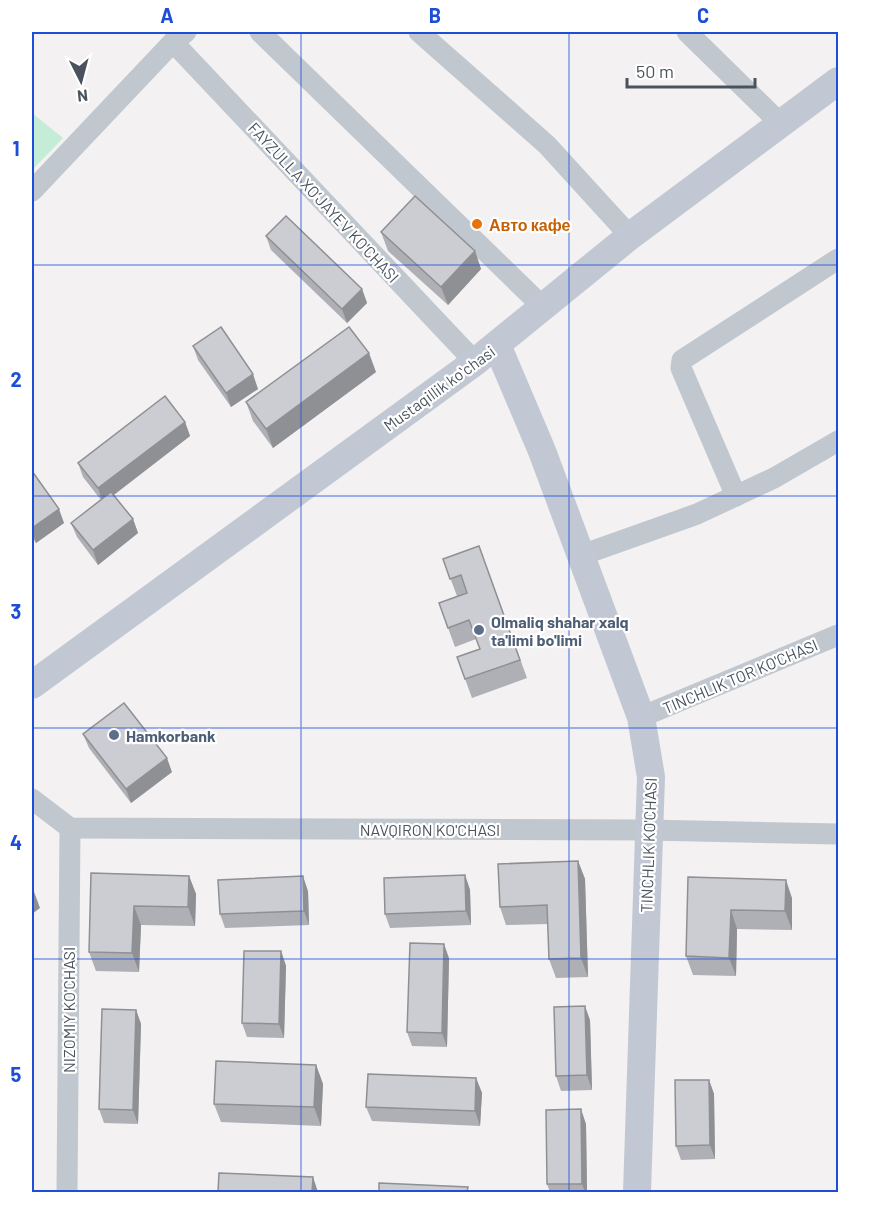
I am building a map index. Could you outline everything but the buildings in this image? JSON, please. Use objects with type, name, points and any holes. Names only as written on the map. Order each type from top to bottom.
[{"type":"main road","name":"Mustaqillik koʻchasi","points":[[32,685],[475,362],[630,236],[782,125],[838,81]]},
{"type":"main road","name":"TINCHLIK KO'CHASI","points":[[497,345],[542,452],[641,717],[651,777],[637,1192]]},
{"type":"street","points":[[260,32],[543,307]]},
{"type":"street","points":[[419,32],[547,145],[630,236]]},
{"type":"street","points":[[687,32],[782,125]]},
{"type":"street","points":[[32,191],[177,35]]},
{"type":"street","name":"FAYZULLA XO‘JAYEV KO'CHASI","points":[[177,35],[475,362]]},
{"type":"street","points":[[736,496],[681,368],[682,360],[838,259]]},
{"type":"street","points":[[579,556],[697,514],[774,478],[838,441]]},
{"type":"street","name":"TINCHLIK TOR KO'CHASI","points":[[641,717],[838,635]]},
{"type":"street","points":[[32,799],[70,828]]},
{"type":"street","name":"NAVQIRON KO'CHASI","points":[[70,828],[648,830],[838,834]]},
{"type":"street","name":"NIZOMIY KO'CHASI","points":[[67,1192],[70,828]]},
{"type":"green space","points":[[32,113],[63,138],[32,170]]},
{"type":"place","name":"Авто кафе","points":[[477,224]]},
{"type":"place","name":"Olmaliq shahar xalq ta'limi bo'limi","points":[[479,630]]},
{"type":"place","name":"Hamkorbank","points":[[114,735]]}]
